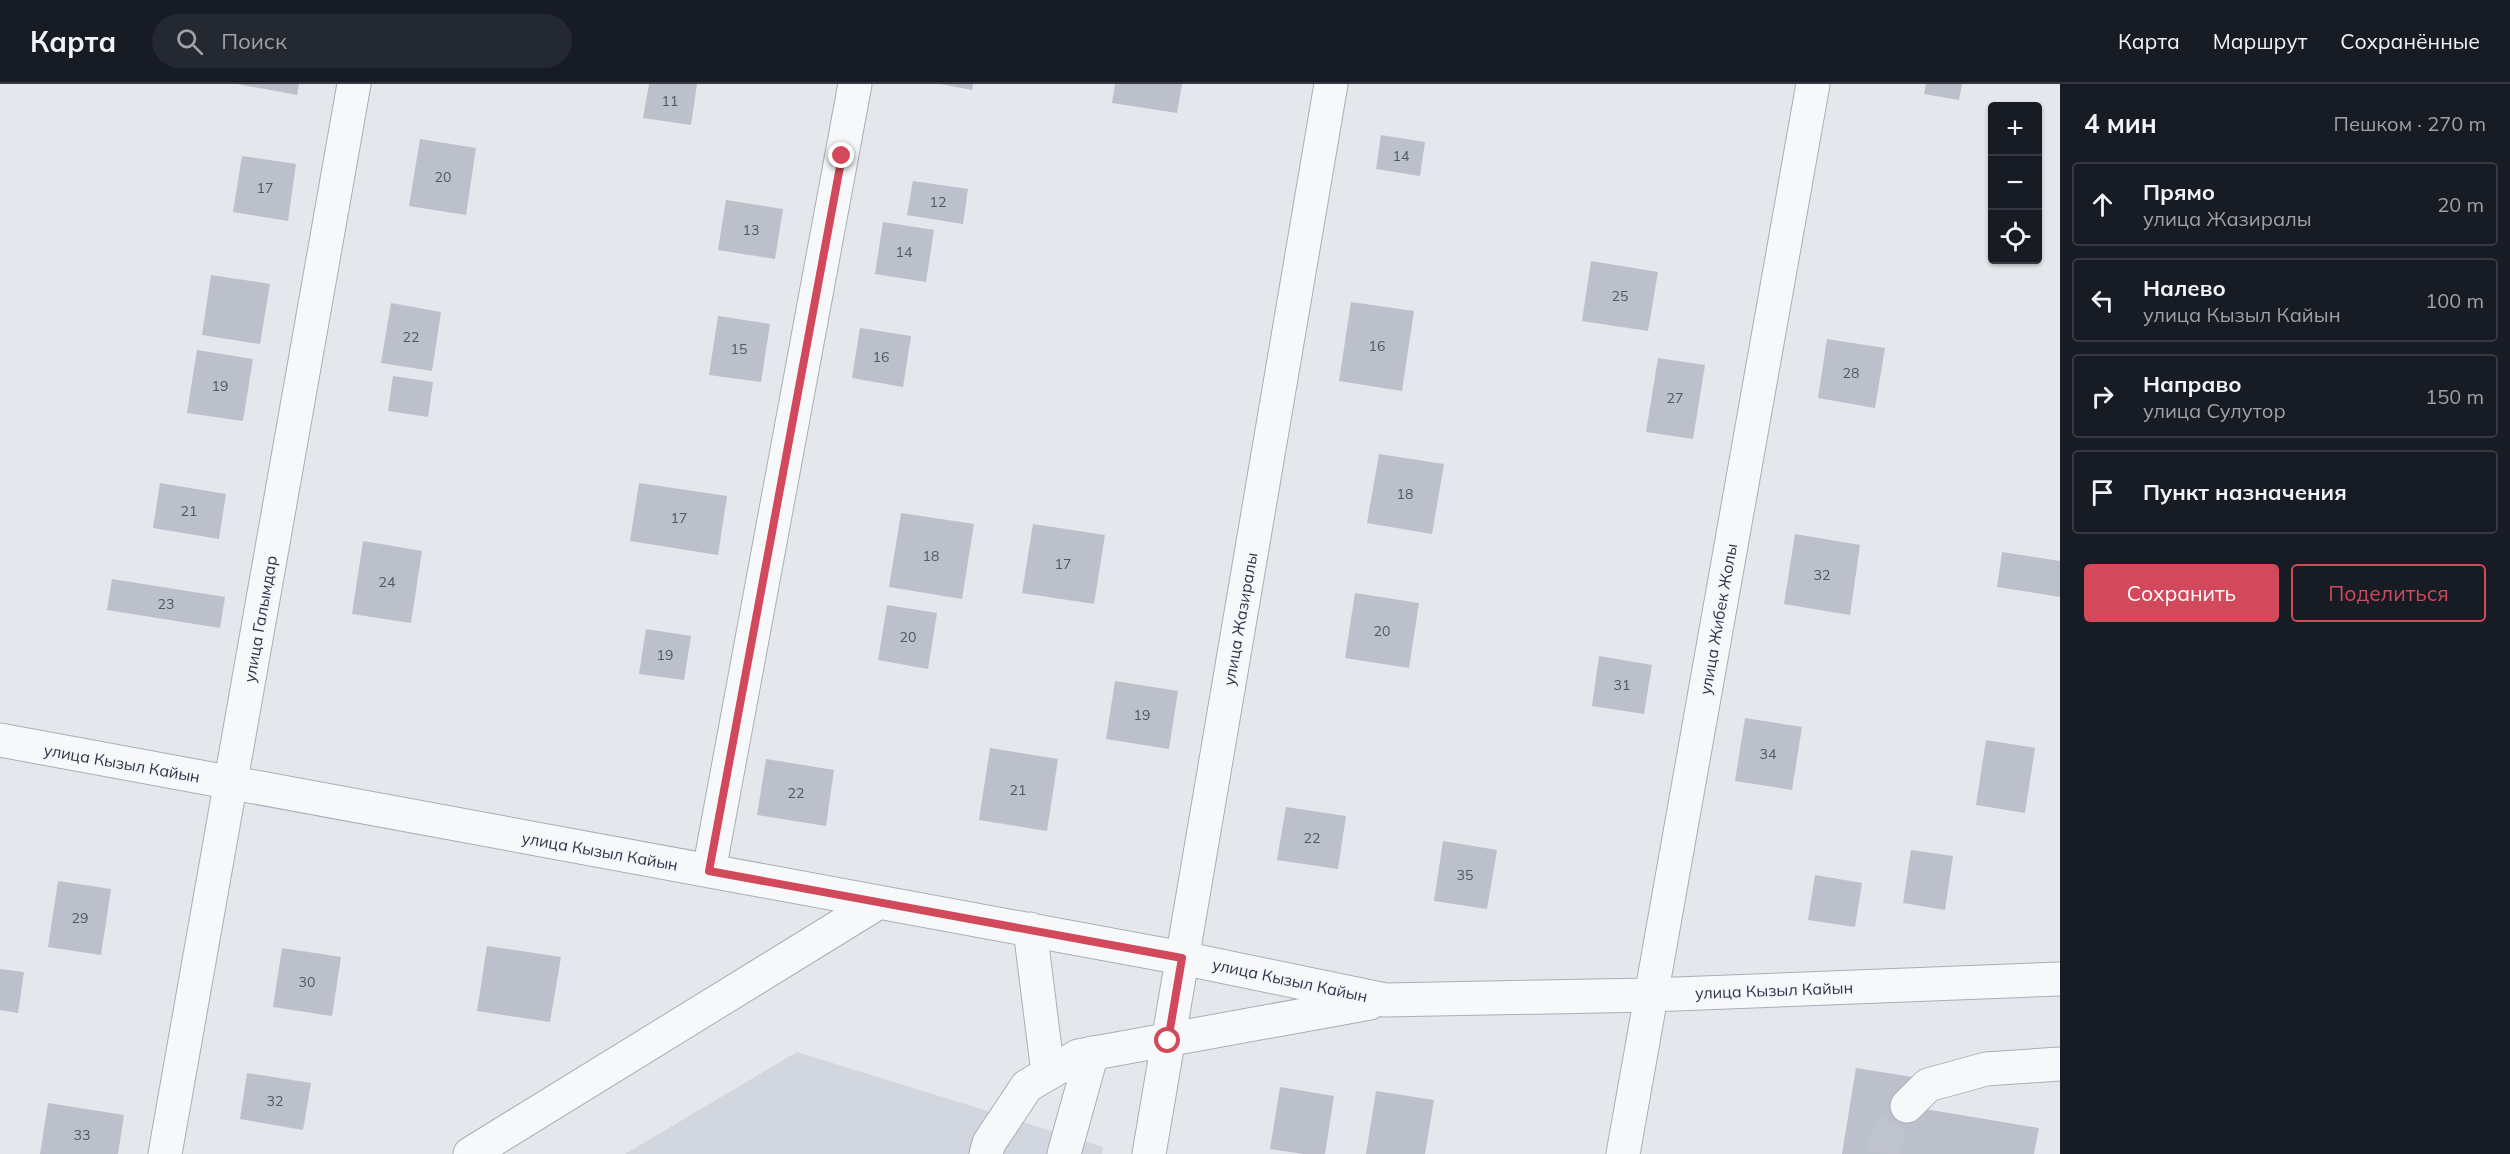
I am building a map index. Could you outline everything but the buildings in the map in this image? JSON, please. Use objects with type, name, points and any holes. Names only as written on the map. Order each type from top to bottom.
[{"type":"street","name":"улица Галымдар","points":[[165,1154],[354,84]]},
{"type":"street","points":[[709,871],[855,84]]},
{"type":"street","name":"улица Жазиралы","points":[[1149,1154],[1331,84]]},
{"type":"street","name":"улица Жибек Жолы","points":[[1623,1154],[1814,84]]},
{"type":"street","name":"улица Кызыл Кайын","points":[[0,740],[1182,958],[1385,1000],[1650,995],[2060,979]]},
{"type":"street","points":[[470,1154],[879,902]]},
{"type":"street","points":[[1030,930],[1048,1073]]},
{"type":"street","points":[[986,1154],[989,1143],[1027,1086],[1078,1056],[1385,1000]]},
{"type":"street","points":[[1064,1154],[1092,1053]]},
{"type":"street","points":[[1907,1106],[1928,1085],[1986,1069],[2060,1064]]},
{"type":"shaded area","points":[[797,1052],[1103,1147],[1102,1154],[625,1154]]},
{"type":"tunnel","points":[[1883,1154],[1891,1127],[1907,1106]]},
{"type":"route","points":[[842,156],[709,871],[1182,958],[1168,1041]]}]
